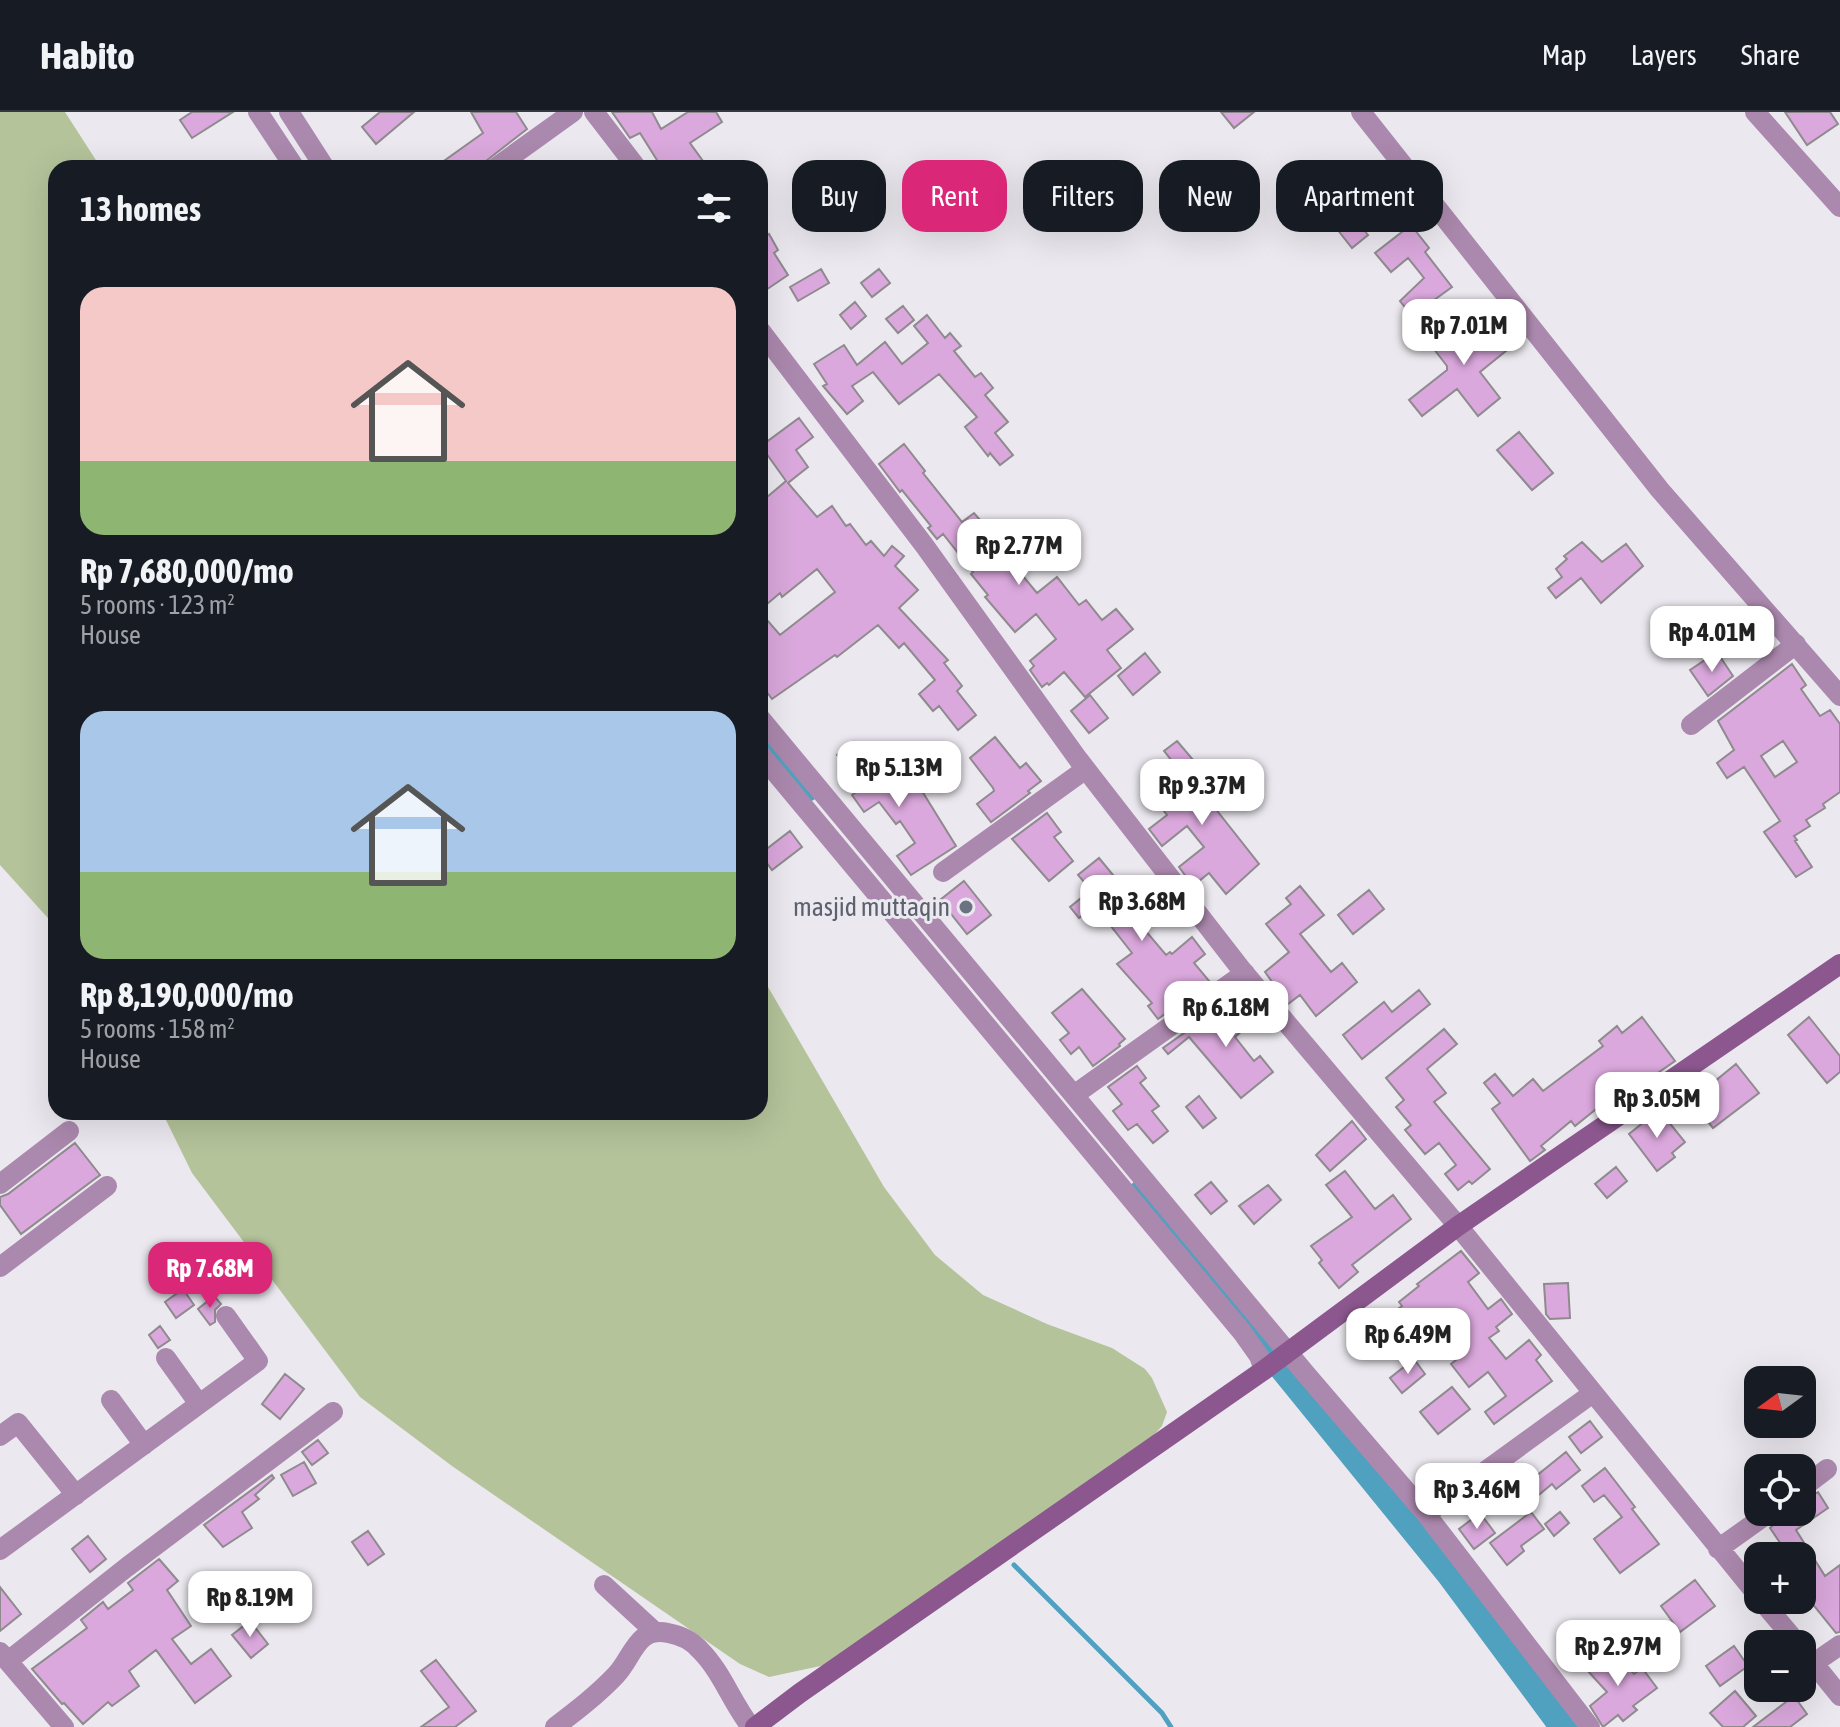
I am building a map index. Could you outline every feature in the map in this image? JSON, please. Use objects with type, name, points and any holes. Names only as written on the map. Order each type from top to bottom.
[{"type":"street","points":[[258,112],[290,160]]},
{"type":"street","points":[[289,112],[320,160]]},
{"type":"street","points":[[506,160],[573,112]]},
{"type":"street","points":[[594,112],[631,160]]},
{"type":"street","points":[[1361,112],[1660,490],[1840,696]]},
{"type":"street","points":[[1755,112],[1840,207]]},
{"type":"street","points":[[768,340],[924,545],[1086,769],[1245,973],[1458,1226],[1744,1579]]},
{"type":"street","points":[[1691,725],[1796,644]]},
{"type":"street","points":[[768,728],[1074,1095],[1276,1361],[1426,1514],[1590,1727]]},
{"type":"street","points":[[768,764],[1259,1356],[1276,1361]]},
{"type":"street","points":[[943,872],[1086,769]]},
{"type":"street","points":[[555,1727],[592,1698],[617,1673],[633,1647],[646,1634],[654,1631],[674,1634],[699,1649],[713,1665],[753,1727],[1276,1361],[1458,1226],[1840,964]]},
{"type":"street","points":[[1074,1095],[1245,973]]},
{"type":"street","points":[[0,1184],[69,1131]]},
{"type":"street","points":[[0,1267],[107,1186]]},
{"type":"street","points":[[0,1550],[258,1361],[226,1316]]},
{"type":"street","points":[[166,1358],[199,1404]]},
{"type":"street","points":[[1426,1514],[1593,1393]]},
{"type":"street","points":[[111,1400],[144,1445]]},
{"type":"street","points":[[64,1727],[4,1656],[333,1412]]},
{"type":"street","points":[[0,1436],[18,1423],[76,1495]]},
{"type":"street","points":[[1816,1477],[1827,1469]]},
{"type":"street","points":[[1718,1549],[1750,1526]]},
{"type":"street","points":[[604,1585],[654,1631]]},
{"type":"street","points":[[1773,1614],[1786,1630]]},
{"type":"street","points":[[1816,1653],[1840,1645]]},
{"type":"street","points":[[1816,1666],[1840,1696]]},
{"type":"green space","points":[[0,112],[65,112],[96,160],[48,160],[48,918],[0,865]]},
{"type":"green space","points":[[768,987],[884,1187],[935,1255],[983,1295],[1047,1324],[1112,1348],[1145,1369],[1167,1412],[1162,1426],[1153,1436],[825,1665],[769,1677],[740,1664],[452,1466],[360,1397],[192,1173],[166,1120],[768,1120]]},
{"type":"building","points":[[192,112],[233,112],[192,138],[180,120]]},
{"type":"building","points":[[380,112],[414,112],[376,144],[362,127]]},
{"type":"building","points":[[471,112],[516,112],[527,129],[487,160],[445,160],[483,133]]},
{"type":"building","points":[[612,112],[652,112],[661,129],[688,112],[716,112],[722,122],[690,143],[702,160],[657,160],[640,133],[630,138]]},
{"type":"building","points":[[1221,112],[1254,112],[1234,128]]},
{"type":"building","points":[[1785,112],[1830,112],[1838,124],[1807,145]]},
{"type":"building","points":[[1339,232],[1366,232],[1368,235],[1352,248]]},
{"type":"building","points":[[1402,232],[1416,232],[1429,248],[1425,252],[1452,287],[1412,316],[1400,301],[1424,278],[1408,258],[1391,272],[1375,253]]},
{"type":"building","points":[[769,234],[778,250],[774,253],[788,275],[768,289]]},
{"type":"building","points":[[821,269],[829,283],[798,301],[790,287]]},
{"type":"building","points":[[879,269],[890,283],[872,297],[861,283]]},
{"type":"building","points":[[855,302],[866,316],[851,329],[840,315]]},
{"type":"building","points":[[903,306],[914,320],[898,333],[886,319]]},
{"type":"building","points":[[927,315],[945,338],[950,333],[961,346],[954,351],[975,377],[981,373],[993,388],[985,395],[1008,422],[995,433],[1013,455],[1000,465],[990,453],[988,456],[965,427],[977,417],[939,374],[899,404],[873,372],[852,386],[863,401],[847,414],[823,386],[827,384],[814,364],[844,345],[857,365],[885,342],[902,364],[928,343],[914,326]]},
{"type":"building","points":[[1466,315],[1484,337],[1497,327],[1512,346],[1480,372],[1500,398],[1478,416],[1457,389],[1422,416],[1409,400],[1447,370],[1430,344]]},
{"type":"building","points":[[799,418],[813,437],[796,450],[808,467],[788,483],[817,517],[832,506],[846,526],[850,524],[866,545],[871,541],[884,556],[892,546],[904,556],[895,566],[918,590],[899,608],[948,660],[944,663],[962,686],[957,691],[976,715],[958,730],[939,706],[933,711],[919,694],[935,680],[904,643],[899,648],[878,625],[837,657],[835,655],[772,699],[768,694],[768,621],[780,635],[835,592],[817,569],[782,597],[780,593],[768,603],[768,496],[786,481],[768,456],[768,441]]},
{"type":"building","points":[[1519,432],[1553,473],[1532,490],[1497,450]]},
{"type":"building","points":[[904,444],[962,522],[974,513],[987,528],[980,534],[998,556],[1030,534],[1042,549],[1017,569],[1037,593],[1057,577],[1079,605],[1086,600],[1102,620],[1116,609],[1133,629],[1107,650],[1121,668],[1085,697],[1064,672],[1042,687],[1030,670],[1034,666],[1030,661],[1056,639],[1036,614],[1015,632],[985,597],[988,595],[971,574],[973,572],[943,534],[937,539],[928,528],[931,526],[879,464]]},
{"type":"building","points":[[1582,542],[1602,562],[1626,544],[1643,566],[1601,603],[1581,578],[1556,598],[1548,588],[1562,577],[1556,569],[1567,559],[1564,556]]},
{"type":"building","points":[[1717,652],[1733,676],[1708,696],[1690,670]]},
{"type":"building","points":[[1145,653],[1160,672],[1133,695],[1118,676]]},
{"type":"building","points":[[1792,664],[1806,685],[1801,689],[1820,716],[1830,710],[1840,724],[1840,792],[1823,804],[1825,808],[1806,820],[1810,826],[1794,836],[1812,867],[1796,877],[1764,832],[1780,821],[1744,767],[1727,778],[1717,763],[1734,750],[1718,721]],"holes":[[[1783,741],[1797,762],[1775,777],[1761,756]]]},
{"type":"building","points":[[1090,695],[1108,718],[1089,733],[1071,711]]},
{"type":"building","points":[[995,737],[1020,768],[1026,763],[1041,781],[991,822],[977,804],[994,791],[970,758]]},
{"type":"building","points":[[1177,741],[1211,781],[1208,784],[1214,792],[1207,798],[1259,864],[1226,894],[1209,873],[1193,886],[1179,867],[1204,847],[1187,826],[1162,846],[1149,829],[1167,815],[1156,801],[1185,777],[1164,751]]},
{"type":"building","points":[[854,742],[866,757],[874,750],[884,763],[879,766],[899,796],[917,783],[956,846],[911,875],[897,856],[915,843],[900,821],[896,824],[879,802],[864,812],[852,795],[862,788],[837,755]]},
{"type":"building","points":[[1047,813],[1061,832],[1054,837],[1073,861],[1049,881],[1012,839]]},
{"type":"building","points":[[790,831],[802,847],[772,870],[768,865],[768,848]]},
{"type":"building","points":[[1099,858],[1152,923],[1144,929],[1166,955],[1172,954],[1192,937],[1205,954],[1194,963],[1210,982],[1158,1019],[1148,1006],[1152,1003],[1117,964],[1132,953],[1106,920],[1102,923],[1091,909],[1079,918],[1070,907],[1091,890],[1078,875]]},
{"type":"building","name":"masjid muttaqin","points":[[964,881],[991,915],[967,934],[940,900]]},
{"type":"building","points":[[1300,886],[1324,915],[1300,934],[1331,972],[1342,963],[1357,982],[1316,1016],[1300,995],[1288,1004],[1265,972],[1289,952],[1266,924],[1291,904],[1286,898]]},
{"type":"building","points":[[1369,890],[1384,909],[1353,934],[1338,915]]},
{"type":"building","points":[[1082,989],[1125,1039],[1093,1066],[1079,1047],[1071,1054],[1060,1040],[1069,1033],[1052,1013]]},
{"type":"building","points":[[1419,990],[1430,1004],[1362,1059],[1343,1035],[1384,1002],[1392,1012]]},
{"type":"building","points":[[1229,1001],[1249,1025],[1235,1037],[1254,1061],[1260,1056],[1273,1072],[1241,1098],[1189,1037],[1168,1054],[1163,1048]]},
{"type":"building","points":[[1642,1017],[1675,1061],[1636,1088],[1631,1081],[1575,1126],[1571,1121],[1541,1146],[1545,1150],[1530,1161],[1492,1109],[1500,1103],[1484,1083],[1495,1074],[1513,1096],[1533,1079],[1543,1091],[1603,1046],[1599,1041],[1617,1026],[1622,1033]]},
{"type":"building","points":[[1809,1017],[1840,1056],[1840,1072],[1827,1083],[1788,1035]]},
{"type":"building","points":[[1444,1029],[1457,1044],[1427,1069],[1446,1093],[1434,1102],[1490,1169],[1472,1184],[1469,1181],[1458,1190],[1445,1174],[1456,1165],[1439,1143],[1425,1154],[1405,1130],[1411,1125],[1396,1107],[1404,1100],[1386,1078]]},
{"type":"building","points":[[1736,1064],[1759,1093],[1713,1128],[1686,1095],[1699,1084],[1704,1090]]},
{"type":"building","points":[[1137,1066],[1146,1078],[1140,1083],[1159,1106],[1152,1111],[1168,1131],[1153,1143],[1137,1124],[1128,1130],[1113,1111],[1122,1104],[1108,1087]]},
{"type":"building","points":[[1199,1096],[1216,1118],[1203,1128],[1186,1107]]},
{"type":"building","points":[[1659,1110],[1685,1142],[1672,1153],[1675,1157],[1657,1171],[1629,1134]]},
{"type":"building","points":[[1352,1121],[1366,1139],[1330,1171],[1316,1155]]},
{"type":"building","points":[[75,1143],[100,1175],[21,1234],[0,1205],[0,1197]]},
{"type":"building","points":[[1616,1167],[1627,1181],[1607,1198],[1595,1184]]},
{"type":"building","points":[[1345,1171],[1375,1209],[1393,1195],[1411,1219],[1352,1265],[1358,1272],[1339,1288],[1319,1263],[1322,1260],[1311,1246],[1352,1217],[1326,1185]]},
{"type":"building","points":[[1211,1182],[1227,1201],[1211,1214],[1195,1195]]},
{"type":"building","points":[[1268,1185],[1281,1200],[1254,1224],[1239,1206]]},
{"type":"building","points":[[1461,1251],[1479,1273],[1468,1282],[1488,1309],[1501,1299],[1512,1314],[1496,1327],[1499,1331],[1489,1338],[1506,1359],[1529,1340],[1541,1355],[1536,1360],[1552,1381],[1494,1424],[1485,1412],[1506,1396],[1488,1372],[1469,1387],[1451,1364],[1461,1356],[1442,1331],[1405,1360],[1377,1324],[1402,1306],[1399,1302],[1419,1286],[1417,1284]]},
{"type":"building","points":[[1568,1283],[1570,1318],[1550,1319],[1546,1314],[1544,1284]]},
{"type":"building","points":[[183,1289],[194,1305],[176,1318],[165,1302]]},
{"type":"building","points":[[214,1296],[221,1304],[215,1310],[215,1322],[210,1325],[198,1309]]},
{"type":"building","points":[[160,1326],[170,1340],[158,1348],[149,1335]]},
{"type":"building","points":[[1414,1359],[1425,1374],[1402,1393],[1390,1378]]},
{"type":"building","points":[[285,1374],[304,1389],[280,1419],[262,1404]]},
{"type":"building","points":[[1452,1387],[1470,1409],[1438,1434],[1420,1412]]},
{"type":"building","points":[[1590,1421],[1602,1437],[1581,1453],[1569,1437]]},
{"type":"building","points":[[318,1440],[328,1453],[312,1465],[302,1452]]},
{"type":"building","points":[[1566,1452],[1580,1470],[1556,1489],[1552,1484],[1535,1498],[1525,1485]]},
{"type":"building","points":[[304,1462],[316,1483],[293,1496],[281,1475]]},
{"type":"building","points":[[1605,1468],[1659,1544],[1620,1573],[1594,1539],[1622,1517],[1604,1495],[1594,1502],[1582,1486]]},
{"type":"building","points":[[272,1475],[274,1478],[255,1495],[259,1499],[242,1512],[252,1528],[223,1547],[204,1525]]},
{"type":"building","points":[[1816,1493],[1828,1508],[1816,1516]]},
{"type":"building","points":[[1531,1512],[1544,1529],[1521,1546],[1524,1551],[1507,1565],[1490,1543]]},
{"type":"building","points":[[1560,1512],[1569,1523],[1554,1536],[1545,1524]]},
{"type":"building","points":[[1480,1513],[1495,1533],[1474,1549],[1459,1529]]},
{"type":"building","points":[[1802,1526],[1796,1530],[1804,1542],[1780,1542],[1770,1528]]},
{"type":"building","points":[[368,1531],[384,1554],[368,1565],[352,1542]]},
{"type":"building","points":[[88,1536],[106,1559],[90,1572],[72,1549]]},
{"type":"building","points":[[159,1559],[178,1581],[167,1590],[191,1626],[172,1639],[191,1664],[211,1649],[231,1676],[195,1703],[156,1650],[129,1671],[139,1686],[112,1706],[108,1702],[83,1724],[32,1669],[87,1628],[81,1620],[103,1602],[108,1609],[133,1590],[128,1583]]},
{"type":"building","points":[[1816,1562],[1825,1576],[1840,1565],[1840,1632],[1836,1633],[1816,1608]]},
{"type":"building","points":[[1695,1580],[1715,1606],[1680,1632],[1661,1606]]},
{"type":"building","points":[[0,1587],[21,1614],[0,1631]]},
{"type":"building","points":[[250,1621],[268,1644],[251,1658],[232,1635]]},
{"type":"building","points":[[1734,1646],[1744,1660],[1744,1669],[1720,1686],[1706,1666]]},
{"type":"building","points":[[1611,1648],[1634,1674],[1642,1668],[1657,1688],[1633,1706],[1637,1710],[1623,1721],[1618,1715],[1603,1727],[1590,1706],[1607,1692],[1587,1670]]},
{"type":"building","points":[[436,1660],[476,1711],[455,1727],[421,1727],[449,1707],[421,1671]]},
{"type":"building","points":[[1735,1691],[1756,1716],[1743,1727],[1723,1727],[1710,1713]]},
{"type":"building","points":[[1786,1702],[1798,1702],[1807,1714],[1790,1727],[1753,1727]]},
{"type":"waterway","points":[[768,744],[806,787]]},
{"type":"waterway","points":[[1143,1194],[1451,1573],[1565,1727]]},
{"type":"waterway","points":[[1014,1565],[1162,1713],[1171,1727]]},
{"type":"place","name":"masjid muttaqin","points":[[966,907]]}]
